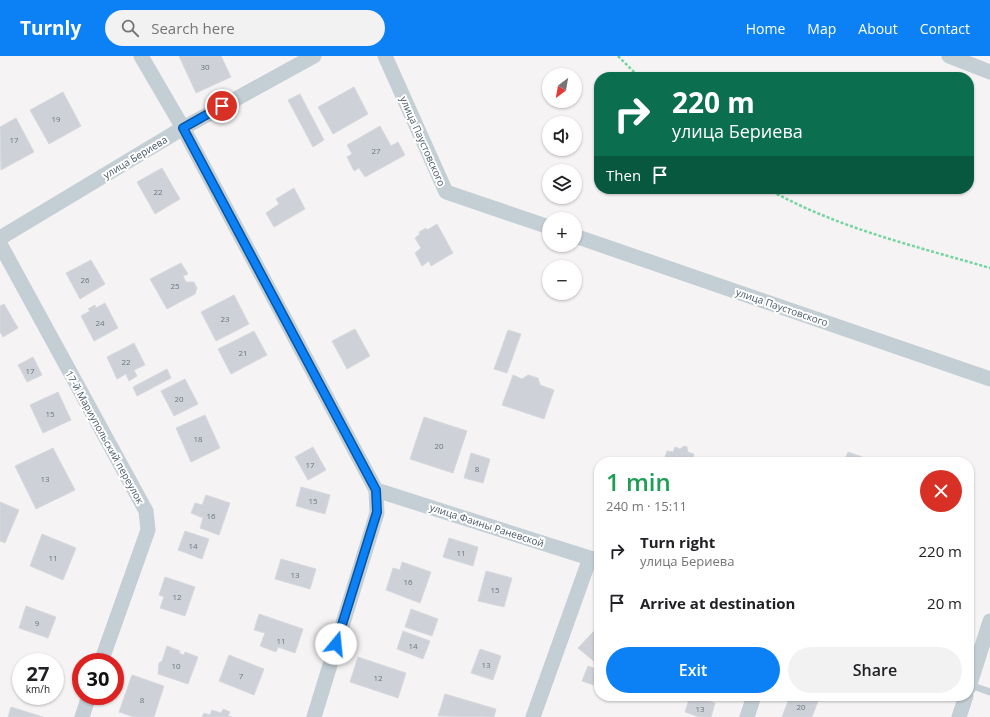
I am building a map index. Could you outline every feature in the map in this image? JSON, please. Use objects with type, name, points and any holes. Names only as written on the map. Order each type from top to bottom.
[{"type":"street","points":[[141,56],[183,128],[376,490],[377,512],[314,717]]},
{"type":"street","name":"улица Бериева","points":[[0,238],[183,128],[314,56]]},
{"type":"street","name":"улица Паустовского","points":[[385,56],[446,192],[542,225]]},
{"type":"street","points":[[949,56],[990,72]]},
{"type":"street","name":"улица Паустовского","points":[[582,238],[990,379]]},
{"type":"street","name":"17-й Мариупольский переулок","points":[[0,244],[146,511],[148,530],[104,653]]},
{"type":"street","name":"улица Фаины Раневской","points":[[376,490],[594,560]]},
{"type":"street","points":[[533,717],[594,563]]},
{"type":"street","points":[[974,670],[990,621]]},
{"type":"street","points":[[747,717],[752,701]]},
{"type":"street","points":[[959,717],[964,701]]},
{"type":"street","points":[[82,717],[86,705]]},
{"type":"lane","points":[[974,689],[990,692]]},
{"type":"path","points":[[618,56],[634,72]]},
{"type":"path","points":[[776,194],[790,202],[858,230],[990,268]]},
{"type":"building","points":[[179,56],[221,56],[231,77],[196,93]]},
{"type":"building","points":[[354,87],[368,114],[333,134],[318,107]]},
{"type":"building","points":[[63,92],[81,126],[49,144],[30,110]]},
{"type":"building","points":[[300,94],[324,140],[313,147],[288,100]]},
{"type":"building","points":[[16,118],[34,152],[1,170],[0,127]]},
{"type":"building","points":[[380,126],[391,146],[398,142],[405,155],[365,177],[359,168],[354,171],[347,157],[352,154],[347,145]]},
{"type":"building","points":[[162,168],[180,199],[155,214],[137,182]]},
{"type":"building","points":[[294,188],[305,209],[274,227],[266,213],[279,204],[276,199]]},
{"type":"building","points":[[437,224],[453,253],[431,266],[429,261],[422,266],[415,253],[421,248],[415,238],[420,234],[419,232],[426,228],[427,230]]},
{"type":"building","points":[[91,260],[105,284],[80,299],[66,273]]},
{"type":"building","points":[[181,263],[188,274],[183,276],[186,282],[194,282],[197,288],[195,294],[167,309],[150,279]]},
{"type":"building","points":[[234,295],[249,324],[216,341],[201,312]]},
{"type":"building","points":[[105,303],[118,328],[94,341],[81,316],[90,311],[88,309],[95,305],[96,308]]},
{"type":"building","points":[[4,304],[18,328],[3,337],[0,332],[0,306]]},
{"type":"building","points":[[355,329],[370,356],[347,369],[332,341]]},
{"type":"building","points":[[508,330],[521,334],[507,373],[494,369]]},
{"type":"building","points":[[254,331],[267,355],[231,374],[218,349]]},
{"type":"building","points":[[134,343],[145,365],[134,370],[137,376],[129,381],[126,374],[117,379],[107,357]]},
{"type":"building","points":[[33,357],[42,375],[27,382],[18,365]]},
{"type":"building","points":[[167,369],[171,378],[137,396],[133,387]]},
{"type":"building","points":[[513,375],[522,379],[528,375],[538,378],[540,385],[554,390],[544,419],[502,405]]},
{"type":"building","points":[[185,379],[198,404],[174,416],[161,391]]},
{"type":"building","points":[[58,392],[71,420],[43,433],[30,405]]},
{"type":"building","points":[[205,415],[220,448],[191,462],[176,428]]},
{"type":"building","points":[[424,417],[467,431],[453,473],[410,459]]},
{"type":"building","points":[[684,446],[687,447],[688,452],[694,454],[693,457],[665,457],[667,451],[673,452],[675,447],[680,449]]},
{"type":"building","points":[[313,447],[326,470],[308,480],[295,457]]},
{"type":"building","points":[[53,448],[75,490],[36,509],[15,466]]},
{"type":"building","points":[[848,452],[862,457],[846,457]]},
{"type":"building","points":[[471,453],[490,459],[483,483],[464,478]]},
{"type":"building","points":[[301,487],[330,495],[325,514],[296,506]]},
{"type":"building","points":[[206,495],[230,503],[219,535],[200,528],[203,518],[191,513],[195,503],[202,505]]},
{"type":"building","points":[[0,502],[19,510],[5,543],[0,541]]},
{"type":"building","points":[[185,531],[209,539],[202,559],[178,550]]},
{"type":"building","points":[[42,534],[76,548],[63,580],[30,566]]},
{"type":"building","points":[[449,538],[478,547],[473,566],[443,557]]},
{"type":"building","points":[[281,559],[316,569],[310,589],[275,579]]},
{"type":"building","points":[[402,562],[431,572],[420,603],[386,590],[393,568],[400,570]]},
{"type":"building","points":[[486,571],[512,578],[504,607],[478,601]]},
{"type":"building","points":[[165,577],[195,587],[185,616],[160,608],[164,597],[159,595]]},
{"type":"building","points":[[26,606],[56,617],[48,638],[19,628]]},
{"type":"building","points":[[411,609],[438,619],[432,636],[405,627]]},
{"type":"building","points":[[259,614],[303,629],[295,653],[278,647],[276,652],[260,646],[265,633],[254,630]]},
{"type":"building","points":[[403,631],[430,641],[423,659],[397,649]]},
{"type":"building","points":[[594,632],[594,661],[578,648]]},
{"type":"building","points":[[167,646],[180,651],[179,653],[184,655],[185,652],[198,657],[188,684],[158,674],[159,663],[162,661]]},
{"type":"building","points":[[480,649],[501,656],[493,680],[471,673]]},
{"type":"building","points":[[229,655],[264,669],[254,695],[219,681]]},
{"type":"building","points":[[358,657],[406,673],[398,698],[350,682]]},
{"type":"building","points":[[588,666],[594,668],[594,685],[582,681]]},
{"type":"building","points":[[132,675],[164,686],[154,717],[134,717],[119,712],[121,705],[124,705],[124,698]]},
{"type":"building","points":[[445,694],[496,709],[494,717],[438,716]]},
{"type":"building","points":[[688,701],[708,701],[715,703],[711,717],[699,717],[685,712]]},
{"type":"building","points":[[788,701],[818,701],[812,717],[782,717]]},
{"type":"building","points":[[11,707],[43,717],[8,717]]},
{"type":"building","points":[[223,709],[230,712],[228,716],[232,717],[202,717],[204,713],[210,715],[212,710],[221,713]]},
{"type":"route","points":[[222,106],[183,128],[376,490],[377,512],[336,644]]}]
